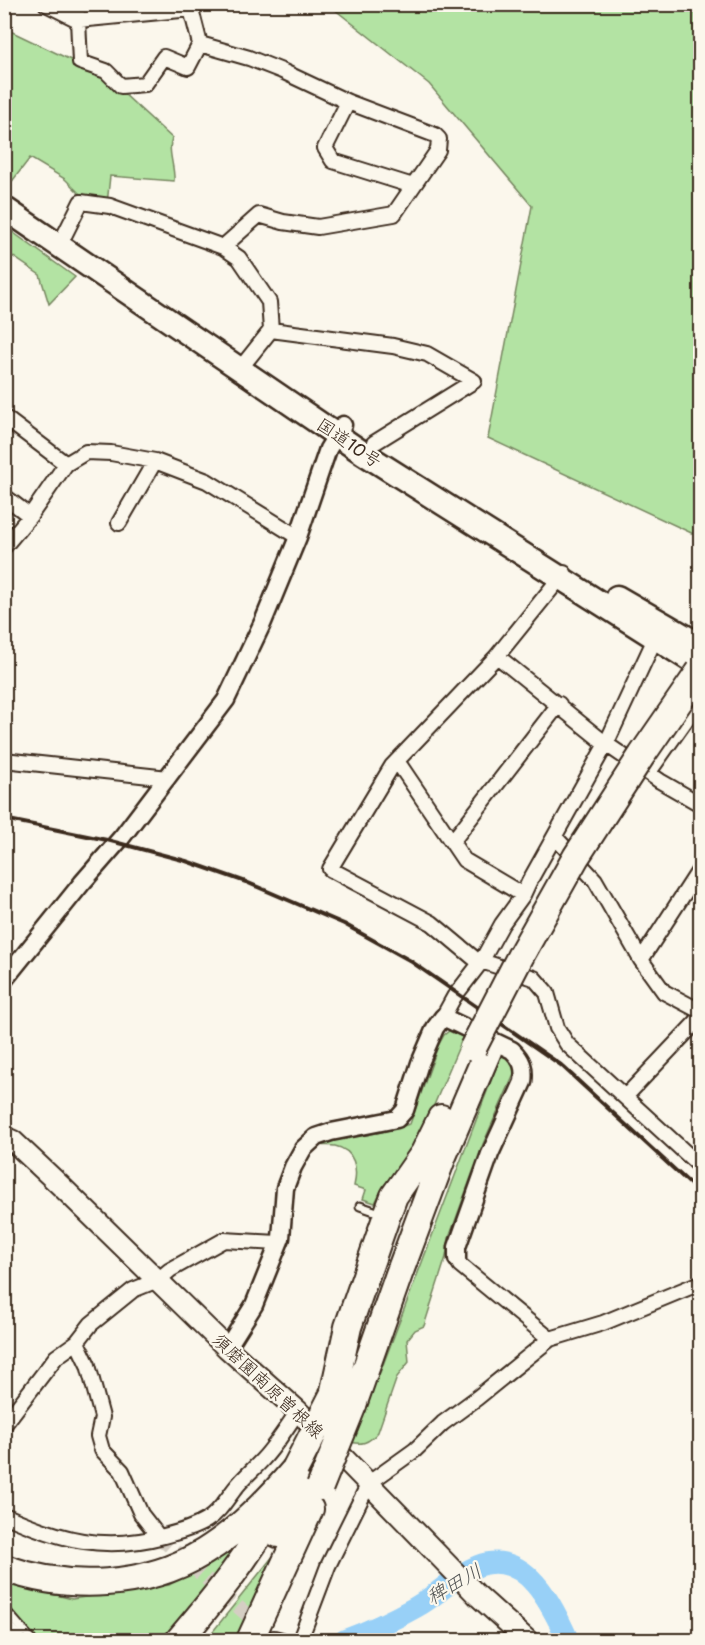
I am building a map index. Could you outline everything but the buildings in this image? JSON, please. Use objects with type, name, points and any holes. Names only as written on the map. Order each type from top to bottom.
[{"type":"highway","name":"国道10号","points":[[4,190],[63,240],[339,430],[700,661]]},
{"type":"highway","name":"国道10号","points":[[4,208],[63,240]]},
{"type":"highway","name":"国道10号","points":[[339,430],[374,443],[653,637],[700,661]]},
{"type":"highway","points":[[198,1641],[252,1574],[309,1479],[399,1274],[481,1050],[520,956],[576,856],[649,745],[700,661]]},
{"type":"highway","points":[[343,1400],[348,1327],[394,1196],[424,1153],[586,865],[700,693]]},
{"type":"highway","points":[[4,1568],[47,1580],[75,1582],[133,1579],[160,1571],[204,1552],[257,1511],[309,1479]]},
{"type":"highway","points":[[269,1640],[309,1479]]},
{"type":"highway","points":[[179,1641],[243,1559],[271,1515],[309,1479]]},
{"type":"highway","points":[[4,1633],[11,1641]]},
{"type":"main road","name":"須磨園南原曽根線","points":[[4,1137],[13,1141],[63,1187],[227,1348],[298,1411],[477,1595],[527,1641]]},
{"type":"street","points":[[46,4],[78,20],[192,7],[200,44],[188,67],[164,57],[145,84],[121,86],[106,71],[80,62],[78,20],[75,4]]},
{"type":"street","points":[[200,44],[249,58],[348,102],[435,135],[439,139],[438,150],[394,214],[318,227],[283,222],[259,215],[223,247]]},
{"type":"street","points":[[348,102],[325,148],[333,161],[413,186]]},
{"type":"street","points":[[63,240],[81,202],[110,206],[223,247],[239,258],[269,302],[271,330],[243,364]]},
{"type":"street","points":[[271,330],[393,346],[427,354],[474,381],[374,443]]},
{"type":"street","points":[[4,417],[66,464]]},
{"type":"street","points":[[4,980],[122,837],[226,700],[263,622],[297,537],[328,449],[339,430]]},
{"type":"street","points":[[4,547],[30,516],[66,464],[86,452],[111,453],[155,461],[207,481],[297,537]]},
{"type":"street","points":[[119,523],[155,461]]},
{"type":"street","points":[[4,496],[30,516]]},
{"type":"street","points":[[564,574],[497,656],[397,761],[330,869],[432,923],[475,959],[534,978],[547,993],[558,1028],[567,1044],[700,1166]]},
{"type":"street","points":[[227,1348],[254,1305],[278,1243],[284,1216],[285,1188],[303,1149],[316,1137],[397,1119],[405,1110],[420,1063],[435,1028],[481,962],[502,924],[523,895],[606,744],[652,645],[653,637]]},
{"type":"street","points":[[497,656],[606,744],[700,804]]},
{"type":"street","points":[[631,760],[700,661]]},
{"type":"street","points":[[649,772],[700,699]]},
{"type":"street","points":[[452,842],[559,704]]},
{"type":"street","points":[[4,760],[168,778]]},
{"type":"street","points":[[397,761],[464,860],[523,895]]},
{"type":"street","points":[[555,837],[595,880],[641,960],[664,992],[700,1011]]},
{"type":"street","points":[[641,960],[700,869]]},
{"type":"street","points":[[443,1017],[512,1050],[520,1059],[525,1070],[523,1082],[490,1154],[457,1246],[458,1259],[460,1265],[549,1339]]},
{"type":"street","points":[[625,1097],[700,1018]]},
{"type":"street","points":[[4,1425],[56,1357],[76,1342],[91,1324],[132,1290],[158,1280],[170,1270],[224,1240],[278,1243]]},
{"type":"street","points":[[300,1641],[328,1566],[369,1483],[415,1450],[443,1423],[549,1339],[603,1323],[700,1283]]},
{"type":"street","points":[[76,1342],[88,1365],[102,1417],[98,1436],[102,1450],[122,1471],[141,1514],[159,1537]]},
{"type":"street","points":[[4,1515],[31,1527],[99,1544],[142,1541],[186,1530],[208,1519],[226,1504],[237,1485],[270,1452],[298,1411]]},
{"type":"lane","points":[[360,1206],[387,1215]]},
{"type":"lane","points":[[4,1608],[32,1641]]},
{"type":"green space","points":[[329,5],[700,5],[700,537],[488,438],[532,206],[429,84]]},
{"type":"green space","points":[[4,28],[99,71],[172,138],[170,149],[174,181],[110,176],[107,204],[86,200],[65,179],[30,158],[10,184],[5,180]]},
{"type":"green space","points":[[4,226],[75,277],[49,304],[40,275],[5,251]]},
{"type":"green space","points":[[449,1031],[463,1037],[409,1164],[384,1185],[375,1203],[363,1199],[366,1190],[354,1186],[356,1173],[351,1156],[342,1148],[320,1145],[410,1124],[438,1046]]},
{"type":"green space","points":[[502,1052],[515,1063],[516,1070],[483,1144],[449,1238],[446,1257],[424,1326],[415,1330],[407,1340],[409,1362],[397,1377],[378,1432],[364,1442],[348,1441],[358,1424],[381,1370]]},
{"type":"green space","points":[[307,1500],[240,1640],[206,1640],[274,1555]]},
{"type":"green space","points":[[251,1531],[189,1615],[164,1640],[37,1640],[5,1605],[4,1582],[72,1599],[169,1585],[227,1551]]},
{"type":"waterway","name":"稗田川","points":[[345,1640],[416,1607],[470,1570],[495,1563],[510,1565],[524,1573],[535,1584],[546,1597],[568,1640]]},
{"type":"tunnel","points":[[159,1537],[261,1627]]},
{"type":"railway","points":[[4,819],[107,840],[186,861],[246,882],[344,924],[409,960],[561,1065],[700,1193]]}]
